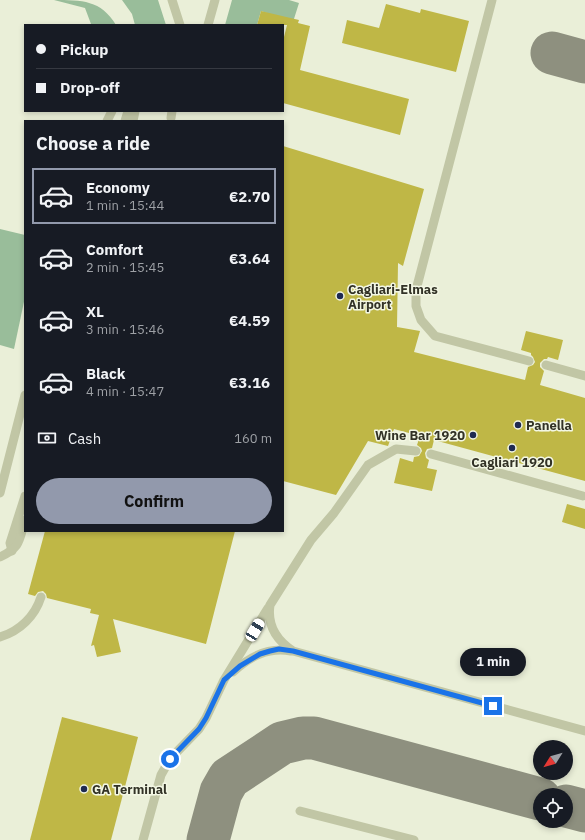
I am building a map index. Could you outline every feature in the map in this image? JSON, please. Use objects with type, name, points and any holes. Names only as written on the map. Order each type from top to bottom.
[{"type":"lane","points":[[172,0],[180,24]]},
{"type":"lane","points":[[208,24],[215,0]]},
{"type":"lane","points":[[492,0],[416,290],[416,306],[421,320],[435,336],[530,361]]},
{"type":"lane","points":[[546,365],[585,376]]},
{"type":"lane","points":[[0,493],[24,398]]},
{"type":"lane","points":[[144,840],[161,775],[170,759],[199,729],[206,718],[224,680],[311,540],[334,513],[368,465],[396,449],[416,451]]},
{"type":"lane","points":[[431,454],[583,496]]},
{"type":"lane","points":[[12,552],[10,543],[24,499]]},
{"type":"lane","points":[[0,558],[12,552],[18,546],[24,524]]},
{"type":"lane","points":[[0,637],[15,630],[25,623],[38,607],[41,597]]},
{"type":"lane","points":[[270,605],[268,615],[276,638],[293,651]]},
{"type":"lane","points":[[224,680],[240,666],[260,654],[279,649],[293,651],[585,731]]},
{"type":"lane","points":[[300,811],[414,840]]},
{"type":"green space","points":[[54,0],[73,0],[90,3],[104,11],[115,24],[91,24],[85,8]]},
{"type":"green space","points":[[122,0],[158,0],[166,24],[135,24],[132,14]]},
{"type":"green space","points":[[232,0],[289,0],[299,3],[293,22],[261,11],[257,24],[225,24]]},
{"type":"green space","points":[[0,229],[24,235],[24,302],[14,349],[0,345]]},
{"type":"building","points":[[386,4],[420,13],[421,9],[469,21],[456,72],[342,43],[347,20],[379,28]]},
{"type":"building","points":[[261,11],[299,20],[298,23],[310,26],[300,70],[409,99],[400,135],[284,103],[284,37],[287,25],[257,24]]},
{"type":"building","name":"Cagliari-Elmas Airport","points":[[284,146],[424,189],[403,266],[398,263],[397,327],[420,331],[414,352],[525,380],[528,367],[533,365],[535,362],[531,353],[521,350],[526,331],[563,340],[558,360],[548,357],[540,363],[540,367],[544,371],[540,385],[585,398],[585,481],[434,440],[432,448],[427,449],[425,453],[426,458],[429,460],[427,468],[437,470],[432,491],[394,483],[400,458],[413,462],[414,457],[419,456],[422,451],[417,445],[420,436],[394,429],[388,446],[368,441],[336,495],[284,481]]},
{"type":"building","points":[[567,504],[585,509],[585,529],[562,522]]},
{"type":"building","points":[[45,532],[235,532],[206,644],[113,619],[121,652],[97,657],[94,645],[91,646],[99,615],[90,613],[91,609],[47,598],[43,591],[38,592],[35,596],[28,594]]},
{"type":"building","name":"GA Terminal","points":[[62,717],[138,737],[111,840],[30,840]]},
{"type":"taxiway","points":[[552,53],[585,62]]},
{"type":"taxiway","points":[[208,840],[221,792],[229,778],[282,743],[303,738],[314,738],[533,797]]},
{"type":"taxiway","points":[[573,808],[585,811]]},
{"type":"place","name":"Cagliari-Elmas Airport","points":[[340,296]]},
{"type":"place","name":"Panella","points":[[518,425]]},
{"type":"place","name":"Wine Bar 1920","points":[[473,435]]},
{"type":"place","name":"Cagliari 1920","points":[[512,448]]},
{"type":"place","name":"GA Terminal","points":[[84,789]]},
{"type":"route","points":[[170,759],[199,729],[206,718],[224,680],[248,660],[260,654],[279,649],[293,651],[493,706]]}]
